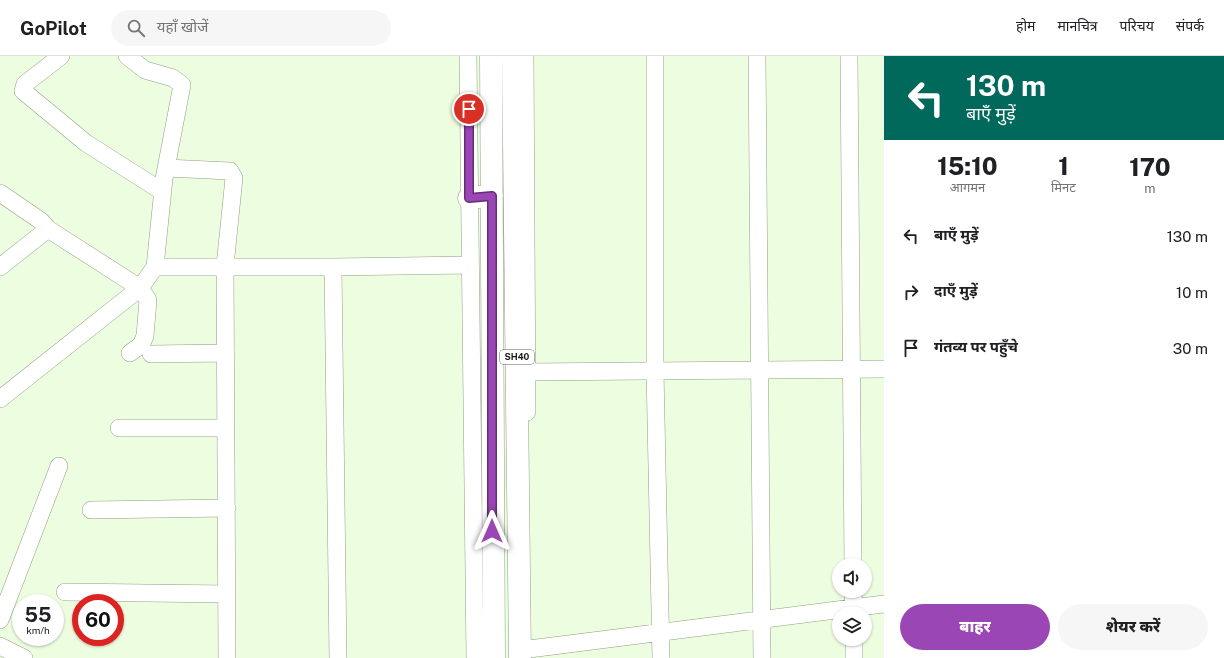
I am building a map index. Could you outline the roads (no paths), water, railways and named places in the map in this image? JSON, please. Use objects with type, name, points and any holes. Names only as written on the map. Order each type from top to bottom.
[{"type":"main road","name":"SH40","points":[[476,658],[492,196],[491,56]]},
{"type":"main road","name":"SH40","points":[[513,56],[526,655]]},
{"type":"main road","points":[[469,198],[492,196]]},
{"type":"street","points":[[61,56],[25,84],[23,91],[86,143],[163,192]]},
{"type":"street","points":[[0,399],[140,288],[155,266],[166,168],[182,84],[173,78],[145,70],[127,56]]},
{"type":"street","points":[[468,56],[476,658]]},
{"type":"street","points":[[526,56],[528,372],[526,476],[526,655],[661,632],[832,613]]},
{"type":"street","points":[[655,56],[655,371],[661,658]]},
{"type":"street","points":[[757,56],[762,658]]},
{"type":"street","points":[[849,56],[853,558]]},
{"type":"street","points":[[166,168],[230,171],[234,178],[225,266],[227,658]]},
{"type":"street","points":[[0,193],[40,220],[48,229],[140,288],[148,300],[145,336],[141,345],[130,353]]},
{"type":"street","points":[[0,268],[48,229]]},
{"type":"street","points":[[155,266],[333,267],[470,265]]},
{"type":"street","points":[[333,267],[338,658]]},
{"type":"street","points":[[151,354],[226,353]]},
{"type":"street","points":[[528,372],[884,369]]},
{"type":"street","points":[[119,428],[226,428]]},
{"type":"street","points":[[0,620],[59,466]]},
{"type":"street","points":[[91,510],[227,508]]},
{"type":"street","points":[[65,592],[227,594]]},
{"type":"street","points":[[872,607],[884,604]]},
{"type":"street","points":[[0,646],[24,658]]},
{"type":"street","points":[[854,646],[854,658]]}]
